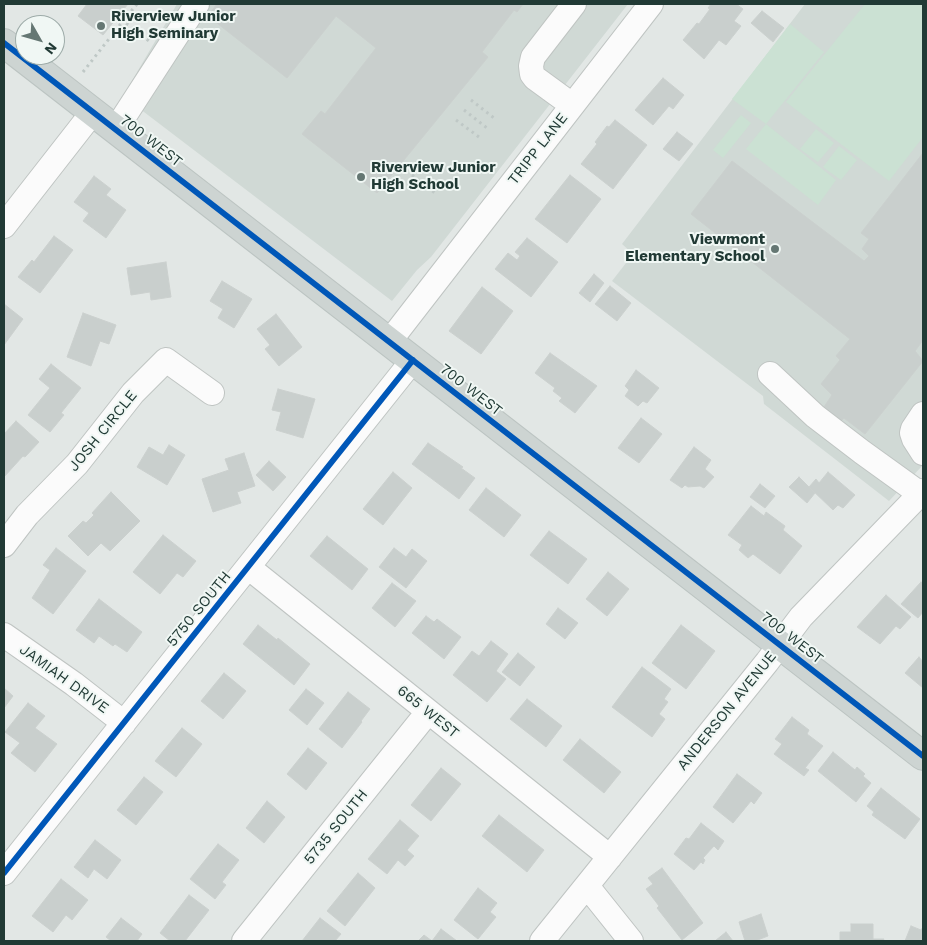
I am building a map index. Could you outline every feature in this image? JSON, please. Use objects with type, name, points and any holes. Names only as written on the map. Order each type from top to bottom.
[{"type":"main road","name":"700 WEST","points":[[4,43],[923,756]]},
{"type":"street","points":[[116,130],[197,4]]},
{"type":"street","points":[[572,105],[535,78],[532,74],[531,66],[533,57],[574,4]]},
{"type":"street","name":"TRIPP LANE","points":[[389,342],[651,4]]},
{"type":"street","points":[[4,226],[93,112]]},
{"type":"street","name":"JOSH CIRCLE","points":[[4,545],[27,515],[77,464],[133,393],[166,360],[212,393]]},
{"type":"street","name":"5750 SOUTH","points":[[4,873],[413,360]]},
{"type":"street","points":[[770,374],[815,416],[922,494]]},
{"type":"street","points":[[923,414],[913,428],[912,434],[923,454]]},
{"type":"street","name":"ANDERSON AVENUE","points":[[542,941],[763,667],[801,617],[922,494]]},
{"type":"street","name":"665 WEST","points":[[248,567],[610,857]]},
{"type":"street","name":"JAMIAH DRIVE","points":[[4,635],[74,684],[124,723]]},
{"type":"street","name":"5735 SOUTH","points":[[244,941],[428,712]]},
{"type":"street","points":[[587,886],[631,941]]},
{"type":"path","points":[[84,72],[136,4]]},
{"type":"path","points":[[118,17],[156,46]]},
{"type":"path","points":[[471,100],[494,118]]},
{"type":"path","points":[[464,110],[487,128]]},
{"type":"path","points":[[456,120],[479,137]]},
{"type":"path","points":[[412,176],[436,194]]},
{"type":"shaded area","name":"Riverview Junior High School","points":[[177,4],[628,4],[431,257],[417,270],[392,301],[123,96]]},
{"type":"shaded area","name":"Viewmont Elementary School","points":[[805,4],[923,4],[923,465],[889,501],[764,404],[763,396],[612,281],[633,254],[622,244]]},
{"type":"green space","points":[[865,4],[923,4],[923,137],[889,181],[786,102]]},
{"type":"green space","points":[[790,24],[824,52],[766,124],[732,99]]},
{"type":"green space","points":[[741,115],[751,123],[723,158],[713,150]]},
{"type":"green space","points":[[766,124],[836,180],[818,205],[746,149]]},
{"type":"green space","points":[[816,129],[834,143],[818,162],[800,149]]},
{"type":"green space","points":[[839,146],[857,160],[841,180],[823,167]]},
{"type":"building","name":"Riverview Junior High Seminary","points":[[87,4],[128,4],[103,35],[78,16]]},
{"type":"building","points":[[217,4],[523,4],[517,12],[514,10],[482,52],[488,57],[377,193],[302,134],[321,111],[325,114],[376,48],[336,16],[287,78],[208,16]]},
{"type":"building","points":[[711,4],[736,4],[743,9],[734,21],[741,26],[726,45],[719,40],[704,59],[683,40],[697,23],[699,24],[710,9],[708,8]]},
{"type":"building","points":[[762,11],[784,28],[773,42],[751,23]]},
{"type":"building","points":[[663,78],[684,95],[673,109],[669,106],[653,125],[635,110]]},
{"type":"building","points":[[615,120],[647,145],[613,189],[581,164],[597,144],[595,142],[607,126],[609,127]]},
{"type":"building","points":[[677,132],[693,144],[679,161],[663,149]]},
{"type":"building","points":[[923,153],[923,340],[915,351],[923,361],[865,434],[844,418],[840,422],[824,407],[832,395],[821,384],[840,360],[836,356],[850,339],[691,214],[732,161],[864,261],[869,256],[862,249],[869,239],[861,233]]},
{"type":"building","points":[[570,175],[601,199],[567,243],[535,219]]},
{"type":"building","points":[[94,176],[111,189],[106,195],[126,210],[106,238],[83,221],[89,213],[74,202]]},
{"type":"building","points":[[54,236],[73,250],[40,293],[18,277],[32,260],[34,262]]},
{"type":"building","points":[[527,238],[558,262],[531,297],[495,269],[508,253],[517,260],[520,256],[515,252]]},
{"type":"building","points":[[166,262],[171,297],[151,300],[150,292],[131,295],[127,268]]},
{"type":"building","points":[[594,274],[604,283],[590,302],[579,293]]},
{"type":"building","points":[[222,281],[252,299],[234,328],[218,318],[223,309],[210,301]]},
{"type":"building","points":[[610,286],[631,303],[617,321],[595,304]]},
{"type":"building","points":[[482,287],[513,311],[481,354],[449,331]]},
{"type":"building","points":[[4,304],[23,319],[4,345]]},
{"type":"building","points":[[83,313],[116,325],[109,344],[100,341],[91,366],[67,357]]},
{"type":"building","points":[[276,314],[302,347],[279,366],[265,349],[270,345],[257,329]]},
{"type":"building","points":[[550,353],[597,386],[575,413],[559,401],[562,398],[553,391],[555,388],[535,373]]},
{"type":"building","points":[[51,364],[81,388],[61,413],[64,415],[50,432],[28,415],[50,388],[39,379]]},
{"type":"building","points":[[636,370],[659,388],[647,403],[643,401],[638,406],[625,396],[629,390],[625,386]]},
{"type":"building","points":[[278,389],[315,399],[303,438],[276,430],[281,412],[272,410]]},
{"type":"building","points":[[641,418],[662,434],[639,463],[618,448]]},
{"type":"building","points":[[16,421],[39,442],[4,477],[4,434]]},
{"type":"building","points":[[428,443],[463,467],[461,468],[475,478],[459,499],[412,464]]},
{"type":"building","points":[[169,445],[185,455],[167,485],[137,467],[149,447],[163,455]]},
{"type":"building","points":[[694,447],[711,460],[705,469],[714,477],[704,488],[700,486],[688,487],[685,485],[682,488],[670,480]]},
{"type":"building","points":[[244,453],[255,486],[237,492],[241,503],[213,512],[202,479],[229,470],[225,459]]},
{"type":"building","points":[[269,461],[286,477],[273,491],[256,475]]},
{"type":"building","points":[[393,472],[412,488],[383,525],[363,509]]},
{"type":"building","points":[[828,472],[855,495],[843,508],[838,505],[833,510],[809,487],[816,479],[819,483]]},
{"type":"building","points":[[799,477],[815,493],[807,503],[789,487]]},
{"type":"building","points":[[760,484],[775,496],[765,508],[750,497]]},
{"type":"building","points":[[486,488],[521,515],[504,537],[469,510]]},
{"type":"building","points":[[111,492],[140,521],[110,551],[101,543],[88,556],[68,536],[83,521],[86,523],[94,515],[92,513]]},
{"type":"building","points":[[751,506],[764,516],[766,512],[785,526],[783,530],[802,546],[780,574],[753,554],[748,558],[739,550],[742,545],[728,535]]},
{"type":"building","points":[[549,531],[587,559],[568,584],[530,555]]},
{"type":"building","points":[[163,535],[196,561],[183,577],[177,573],[160,594],[133,572]]},
{"type":"building","points":[[327,536],[368,569],[352,590],[310,556]]},
{"type":"building","points":[[56,548],[86,571],[53,614],[32,598],[50,570],[43,565]]},
{"type":"building","points":[[394,548],[406,557],[412,549],[427,561],[406,588],[379,567]]},
{"type":"building","points":[[608,572],[629,589],[607,616],[586,599]]},
{"type":"building","points":[[921,582],[923,584],[923,612],[918,618],[901,604]]},
{"type":"building","points":[[392,583],[416,601],[395,627],[372,608]]},
{"type":"building","points":[[886,595],[911,617],[900,629],[896,626],[880,644],[857,627]]},
{"type":"building","points":[[99,599],[142,632],[127,652],[115,644],[113,646],[99,636],[94,643],[76,630]]},
{"type":"building","points":[[558,608],[578,623],[565,639],[546,624]]},
{"type":"building","points":[[426,616],[434,622],[437,619],[461,637],[444,659],[412,633]]},
{"type":"building","points":[[258,625],[277,640],[278,638],[310,664],[294,685],[243,644]]},
{"type":"building","points":[[681,625],[715,651],[686,689],[652,663]]},
{"type":"building","points":[[491,641],[508,654],[496,671],[506,679],[487,702],[453,675],[472,651],[479,656]]},
{"type":"building","points":[[518,653],[535,667],[520,686],[502,672]]},
{"type":"building","points":[[919,657],[923,662],[923,688],[905,673]]},
{"type":"building","points":[[642,667],[671,689],[664,699],[668,702],[659,714],[665,719],[652,737],[612,707]]},
{"type":"building","points":[[224,673],[246,691],[223,719],[201,701]]},
{"type":"building","points":[[4,688],[13,696],[4,708]]},
{"type":"building","points":[[306,689],[324,703],[307,725],[289,710]]},
{"type":"building","points":[[348,692],[370,709],[342,748],[319,729]]},
{"type":"building","points":[[527,699],[562,726],[546,747],[510,719]]},
{"type":"building","points":[[28,703],[45,716],[35,728],[57,744],[35,772],[11,753],[20,743],[5,732]]},
{"type":"building","points":[[792,717],[809,730],[807,734],[823,746],[805,768],[809,770],[804,776],[774,754],[782,744],[775,739]]},
{"type":"building","points":[[182,728],[202,744],[176,777],[155,761]]},
{"type":"building","points":[[580,739],[621,772],[604,793],[563,760]]},
{"type":"building","points":[[308,748],[327,763],[306,790],[287,774]]},
{"type":"building","points":[[833,752],[855,770],[857,767],[871,783],[856,802],[818,771]]},
{"type":"building","points":[[441,768],[461,784],[431,821],[411,805]]},
{"type":"building","points":[[737,774],[762,793],[754,804],[751,801],[733,823],[713,807]]},
{"type":"building","points":[[144,777],[163,792],[136,825],[117,810]]},
{"type":"building","points":[[881,788],[920,819],[905,839],[872,815],[874,812],[867,806]]},
{"type":"building","points":[[267,801],[285,817],[264,843],[246,828]]},
{"type":"building","points":[[499,815],[544,850],[527,872],[482,836]]},
{"type":"building","points":[[400,820],[419,836],[407,850],[414,856],[405,866],[398,860],[387,874],[368,859]]},
{"type":"building","points":[[701,823],[724,841],[718,850],[714,846],[703,858],[705,860],[703,864],[701,862],[694,870],[674,854]]},
{"type":"building","points":[[95,840],[121,860],[107,879],[94,869],[88,878],[74,867]]},
{"type":"building","points":[[218,844],[239,860],[222,882],[226,885],[215,899],[190,879]]},
{"type":"building","points":[[662,868],[703,923],[682,940],[657,908],[659,906],[646,889],[653,884],[648,878]]},
{"type":"building","points":[[358,873],[375,888],[345,926],[327,911]]},
{"type":"building","points":[[61,879],[88,900],[72,920],[66,915],[53,932],[32,916]]},
{"type":"building","points":[[478,888],[497,903],[490,912],[496,917],[478,939],[454,920]]},
{"type":"building","points":[[189,895],[209,910],[185,941],[170,941],[160,933]]},
{"type":"building","points":[[761,914],[768,936],[755,941],[745,941],[739,922]]},
{"type":"building","points":[[121,918],[142,934],[137,941],[111,941],[106,937]]},
{"type":"building","points":[[320,918],[341,934],[335,941],[302,941]]},
{"type":"building","points":[[851,924],[873,924],[873,939],[884,939],[883,941],[840,941],[840,932],[851,932]]},
{"type":"building","points":[[911,926],[921,930],[923,927],[923,941],[905,941]]},
{"type":"building","points":[[441,929],[457,941],[432,941]]},
{"type":"building","points":[[726,932],[733,941],[715,941]]},
{"type":"building","points":[[424,935],[432,941],[418,941]]},
{"type":"cycle path","points":[[4,43],[923,756]]},
{"type":"cycle path","points":[[4,873],[413,360]]},
{"type":"place","name":"Riverview Junior High Seminary","points":[[101,26]]},
{"type":"place","name":"Riverview Junior High School","points":[[361,177]]},
{"type":"place","name":"Viewmont Elementary School","points":[[775,249]]}]
